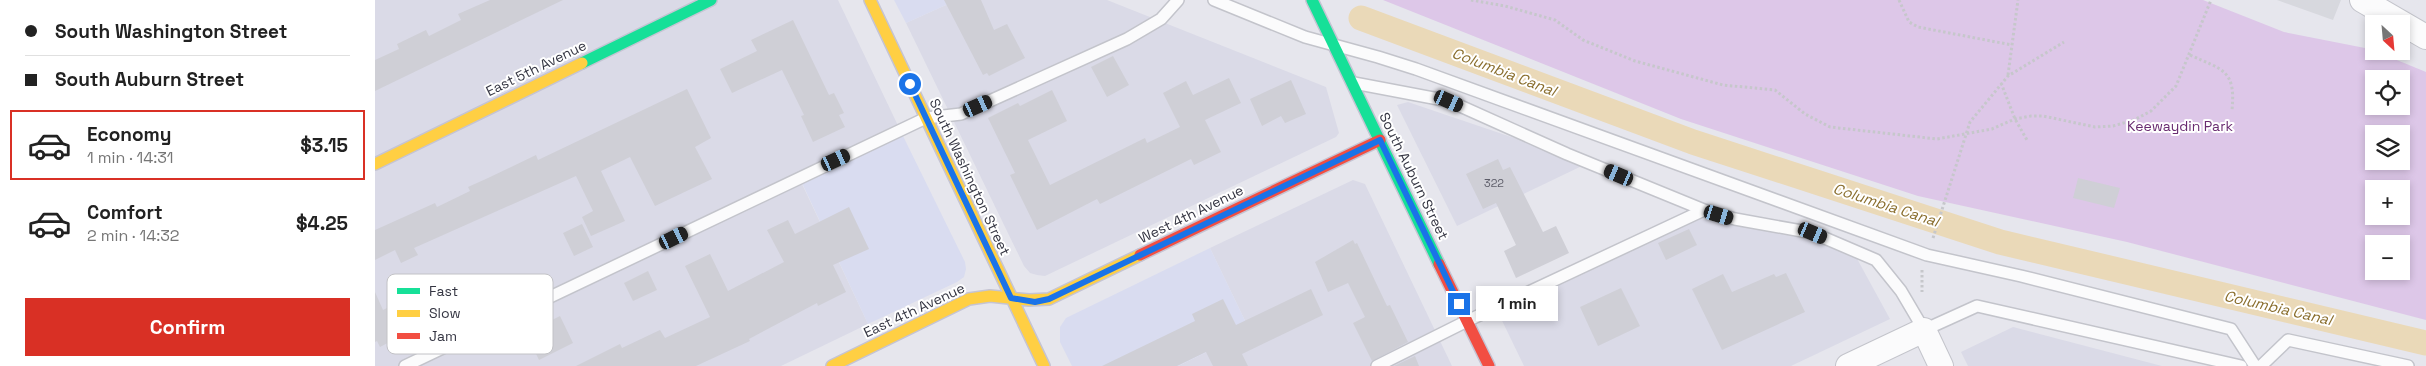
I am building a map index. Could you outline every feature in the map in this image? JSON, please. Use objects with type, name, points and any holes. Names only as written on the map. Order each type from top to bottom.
[{"type":"street","name":"East 5th Avenue","points":[[375,164],[711,0]]},
{"type":"street","name":"South Washington Street","points":[[869,0],[1044,366]]},
{"type":"street","name":"South Auburn Street","points":[[1312,0],[1489,366]]},
{"type":"street","points":[[2362,0],[2426,37]]},
{"type":"street","name":"West 4th Avenue","points":[[1011,298],[1035,302],[1049,299],[1380,140]]},
{"type":"street","name":"East 4th Avenue","points":[[832,366],[969,300],[982,296],[1011,298]]},
{"type":"street","points":[[1848,366],[1924,330],[1941,366]]},
{"type":"lane","points":[[553,296],[926,118],[961,114],[1127,39],[1161,19],[1178,0]]},
{"type":"lane","points":[[1214,0],[1305,38],[1416,69],[1929,251],[2231,329],[2255,366]]},
{"type":"lane","points":[[1352,83],[1449,101],[1567,154],[1704,210],[1735,219],[1813,233],[1876,260],[1901,291],[1924,330],[1977,306],[2241,366]]},
{"type":"lane","points":[[1377,366],[1467,321],[1704,210]]},
{"type":"lane","points":[[2261,366],[2288,340],[2408,366]]},
{"type":"lane","points":[[405,366],[430,354]]},
{"type":"path","points":[[1471,0],[1505,6],[1555,20],[1583,40],[1635,61],[1723,85],[1775,90],[1805,114],[1830,127],[1937,139],[1992,130],[2015,119],[2043,116],[2095,127],[2113,126],[2134,120],[2151,111],[2166,99],[2176,86],[2211,0]]},
{"type":"path","points":[[1899,0],[1909,22],[1918,27],[2012,46]]},
{"type":"path","points":[[2008,76],[2018,0]]},
{"type":"path","points":[[1924,330],[1921,272],[1970,122],[2008,76],[2064,42]]},
{"type":"path","points":[[2190,55],[2221,69],[2228,76],[2234,91],[2232,110]]},
{"type":"path","points":[[2001,83],[2015,119],[2027,140]]},
{"type":"shaded area","points":[[375,0],[838,0],[903,136],[802,184],[868,324],[781,366],[375,366]]},
{"type":"shaded area","points":[[894,0],[957,0],[906,23]]},
{"type":"shaded area","points":[[957,0],[1107,0],[1326,87],[1339,133],[1336,137],[1045,276],[1030,273],[1024,266],[906,23]]},
{"type":"shaded area","points":[[2277,0],[2341,0],[2333,20]]},
{"type":"shaded area","points":[[1408,102],[1588,163],[1457,226],[1397,105]]},
{"type":"shaded area","points":[[903,136],[965,262],[966,269],[964,277],[957,282],[868,324],[802,183]]},
{"type":"shaded area","points":[[1353,180],[1365,184],[1452,366],[1178,366],[1250,331],[1210,248]]},
{"type":"shaded area","points":[[1679,216],[1751,226],[1817,239],[1855,255],[1890,319],[1791,366],[1524,366],[1493,302]]},
{"type":"shaded area","points":[[1210,248],[1250,331],[1178,366],[1072,366],[1060,342],[1060,327],[1066,318]]},
{"type":"shaded area","points":[[2013,327],[2162,366],[1968,366],[1961,352]]},
{"type":"green space","name":"Keewaydin Park","points":[[1383,0],[2203,0],[2284,32],[2365,48],[2365,60],[2397,60],[2426,72],[2426,320],[2127,242],[1918,196],[1681,119]]},
{"type":"building","points":[[490,0],[563,0],[375,91],[375,60],[399,49],[397,44],[426,30],[429,36],[461,20],[458,14]]},
{"type":"building","points":[[944,0],[981,0],[994,30],[1007,24],[1025,58],[989,76],[987,73],[983,75]]},
{"type":"building","points":[[793,20],[829,95],[834,93],[844,113],[839,115],[845,127],[813,142],[801,116],[804,115],[782,70],[732,93],[720,69],[757,51],[751,40]]},
{"type":"building","points":[[1113,56],[1129,85],[1107,97],[1091,67]]},
{"type":"building","points":[[1229,78],[1241,103],[1205,120],[1221,152],[1194,165],[1191,159],[1100,204],[1097,199],[1037,230],[1010,175],[1015,173],[988,118],[1018,103],[1020,106],[1052,90],[1067,121],[1028,140],[1050,185],[1145,138],[1147,143],[1180,127],[1163,93],[1186,81],[1193,95]]},
{"type":"building","points":[[1291,80],[1306,114],[1285,123],[1281,116],[1262,126],[1250,99]]},
{"type":"building","points":[[687,89],[711,138],[695,147],[712,179],[655,206],[630,157],[601,171],[625,221],[591,236],[582,217],[593,211],[576,176],[414,248],[418,255],[401,263],[395,250],[375,260],[375,230],[435,203],[437,207],[470,191],[468,187],[536,155],[538,160]]},
{"type":"building","points":[[1498,159],[1503,170],[1510,167],[1543,232],[1556,226],[1569,253],[1516,278],[1504,251],[1516,245],[1496,203],[1483,209],[1466,174]]},
{"type":"building","points":[[2078,178],[2120,188],[2114,208],[2073,198]]},
{"type":"building","points":[[849,207],[869,249],[833,265],[846,292],[818,306],[817,303],[749,339],[750,341],[696,366],[576,366],[620,344],[622,348],[660,330],[665,338],[710,317],[685,266],[710,254],[728,291],[784,262],[767,230],[788,220],[795,234]]},
{"type":"building","points":[[582,224],[593,247],[574,256],[563,233]]},
{"type":"building","points":[[1689,229],[1697,245],[1666,260],[1658,243]]},
{"type":"building","points":[[1353,240],[1355,244],[1357,243],[1387,306],[1390,305],[1408,342],[1372,361],[1353,323],[1365,317],[1348,283],[1328,292],[1315,262]]},
{"type":"building","points":[[648,271],[657,290],[633,301],[624,283]]},
{"type":"building","points":[[1786,273],[1805,312],[1722,350],[1692,289],[1723,274],[1732,292],[1774,274],[1776,277]]},
{"type":"building","points":[[1621,288],[1640,326],[1598,346],[1580,307]]},
{"type":"building","points":[[1311,289],[1323,315],[1242,354],[1248,366],[1213,366],[1206,352],[1177,366],[1102,366],[1195,321],[1192,314],[1223,299],[1236,325]]},
{"type":"building","points":[[375,292],[383,310],[387,308],[387,343],[380,347],[377,341],[375,342]]},
{"type":"building","points":[[560,316],[573,343],[553,353],[553,320]]},
{"type":"building","points":[[536,354],[551,354],[539,360]]},
{"type":"building","points":[[1415,356],[1419,366],[1394,366]]},
{"type":"waterway","name":"Columbia Canal","points":[[1361,18],[1693,142],[2000,242],[2426,343]]},
{"type":"traffic: fast","points":[[582,63],[711,0]]},
{"type":"traffic: fast","points":[[1312,0],[1439,264]]},
{"type":"traffic: slow","points":[[870,0],[1044,366]]},
{"type":"traffic: slow","points":[[375,164],[582,63]]},
{"type":"traffic: slow","points":[[832,366],[969,299],[990,296],[1029,300],[1049,299],[1140,255]]},
{"type":"traffic: jam","points":[[1140,255],[1380,140]]},
{"type":"traffic: jam","points":[[1439,264],[1489,366]]},
{"type":"route","points":[[910,84],[1011,298],[1023,302],[1049,299],[1380,140],[1459,304]]}]
